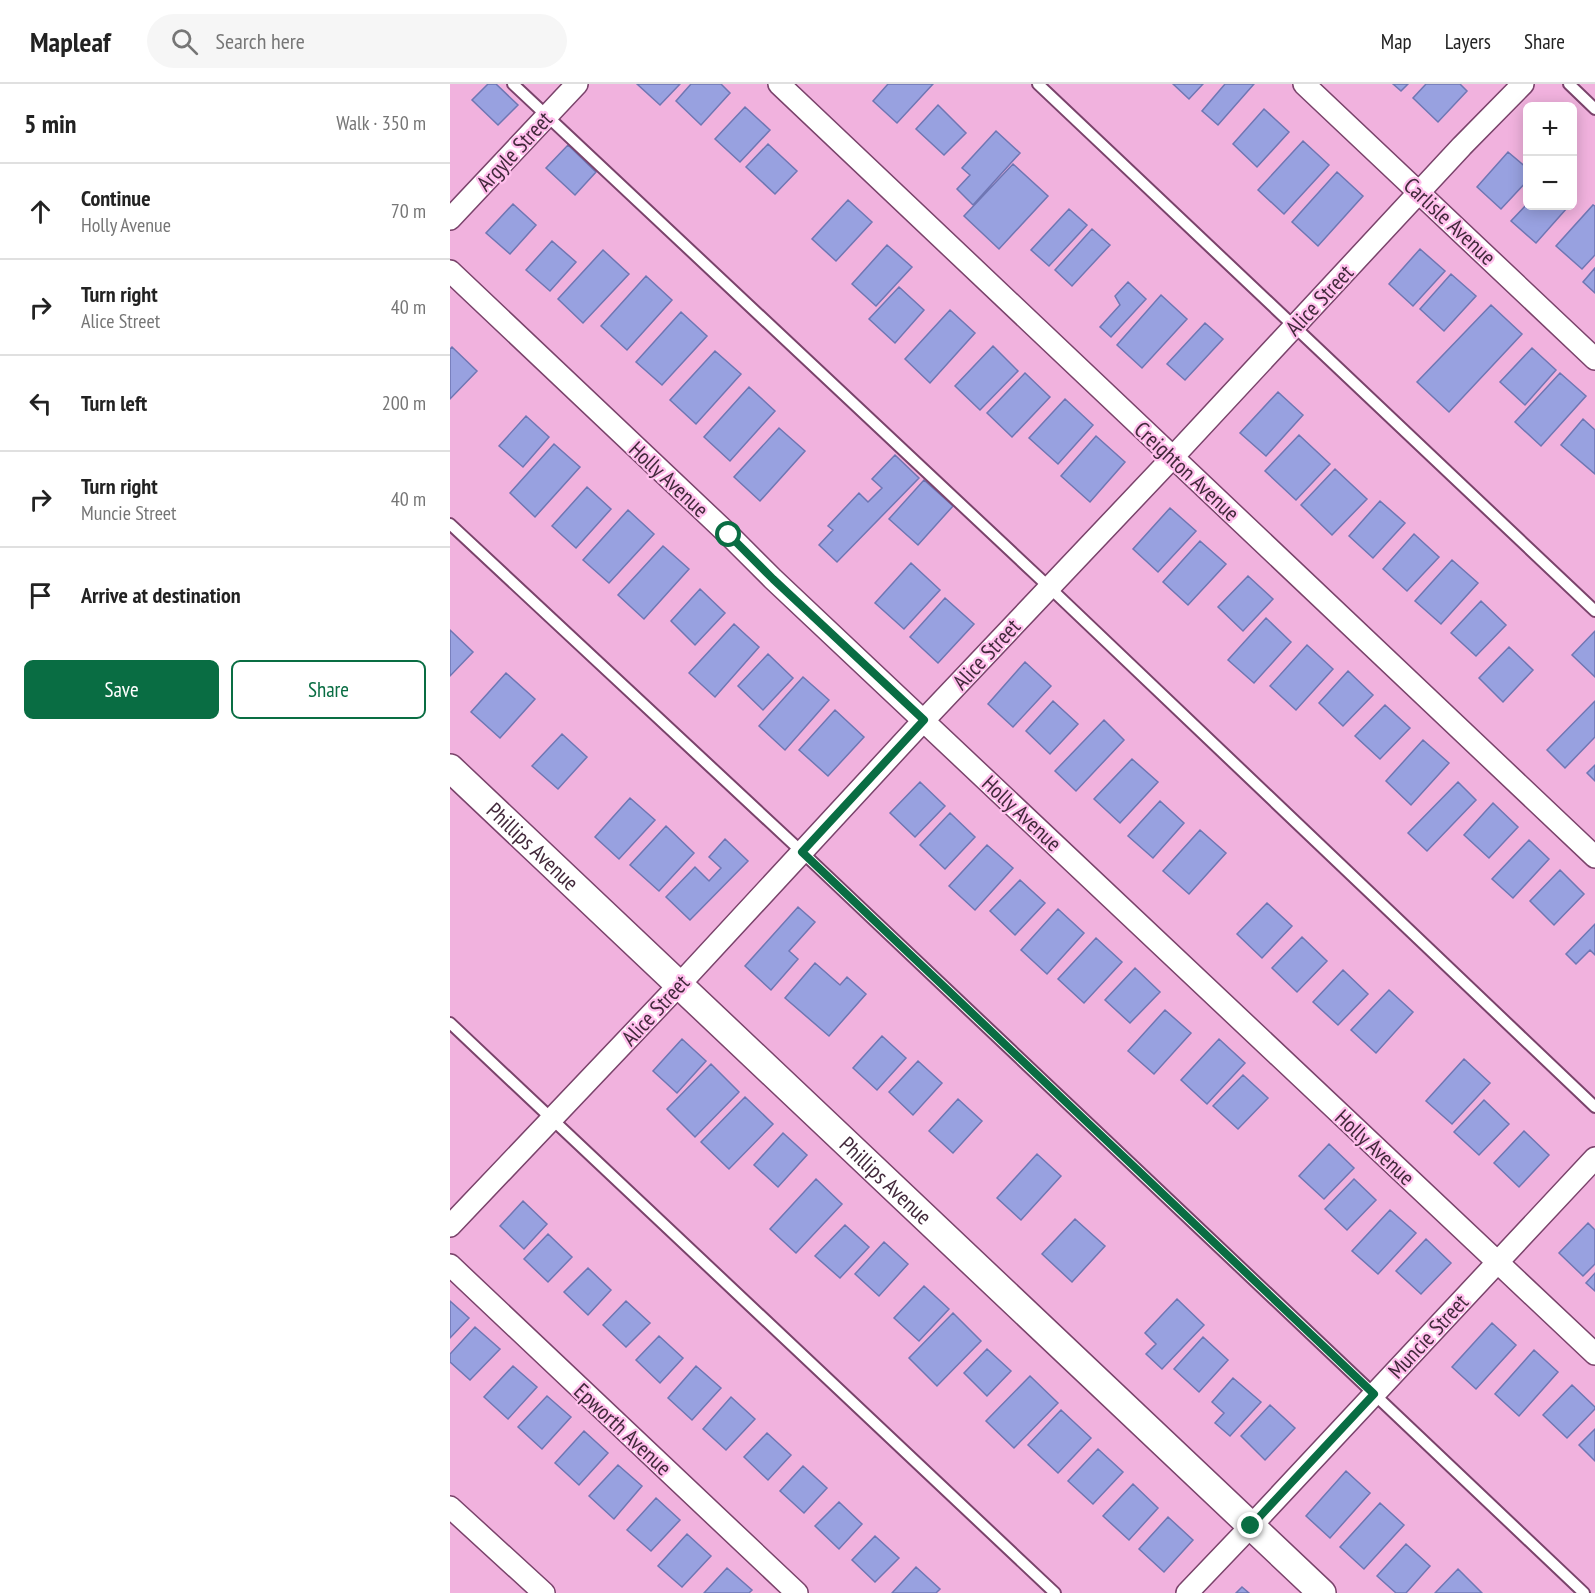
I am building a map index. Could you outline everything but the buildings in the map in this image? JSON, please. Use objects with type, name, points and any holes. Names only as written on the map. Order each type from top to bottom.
[{"type":"street","name":"Argyle Street","points":[[450,219],[577,84]]},
{"type":"street","name":"Creighton Avenue","points":[[779,84],[1595,857]]},
{"type":"street","name":"Carlisle Avenue","points":[[1304,84],[1595,359]]},
{"type":"street","name":"Alice Street","points":[[450,1226],[1523,84]]},
{"type":"street","name":"Holly Avenue","points":[[450,271],[1595,1354]]},
{"type":"street","name":"Phillips Avenue","points":[[450,768],[1322,1593]]},
{"type":"street","name":"Muncie Street","points":[[1186,1593],[1595,1158]]},
{"type":"street","name":"Epworth Avenue","points":[[450,1265],[796,1593]]},
{"type":"street","points":[[450,1507],[544,1593]]},
{"type":"lane","points":[[513,84],[1049,587],[1595,1107]]},
{"type":"lane","points":[[1038,84],[1595,611]]},
{"type":"lane","points":[[1569,84],[1595,109]]},
{"type":"lane","points":[[450,524],[802,852],[1584,1593]]},
{"type":"lane","points":[[450,1023],[1055,1593]]},
{"type":"route","points":[[729,535],[924,720],[802,852],[1374,1394],[1251,1526]]}]
